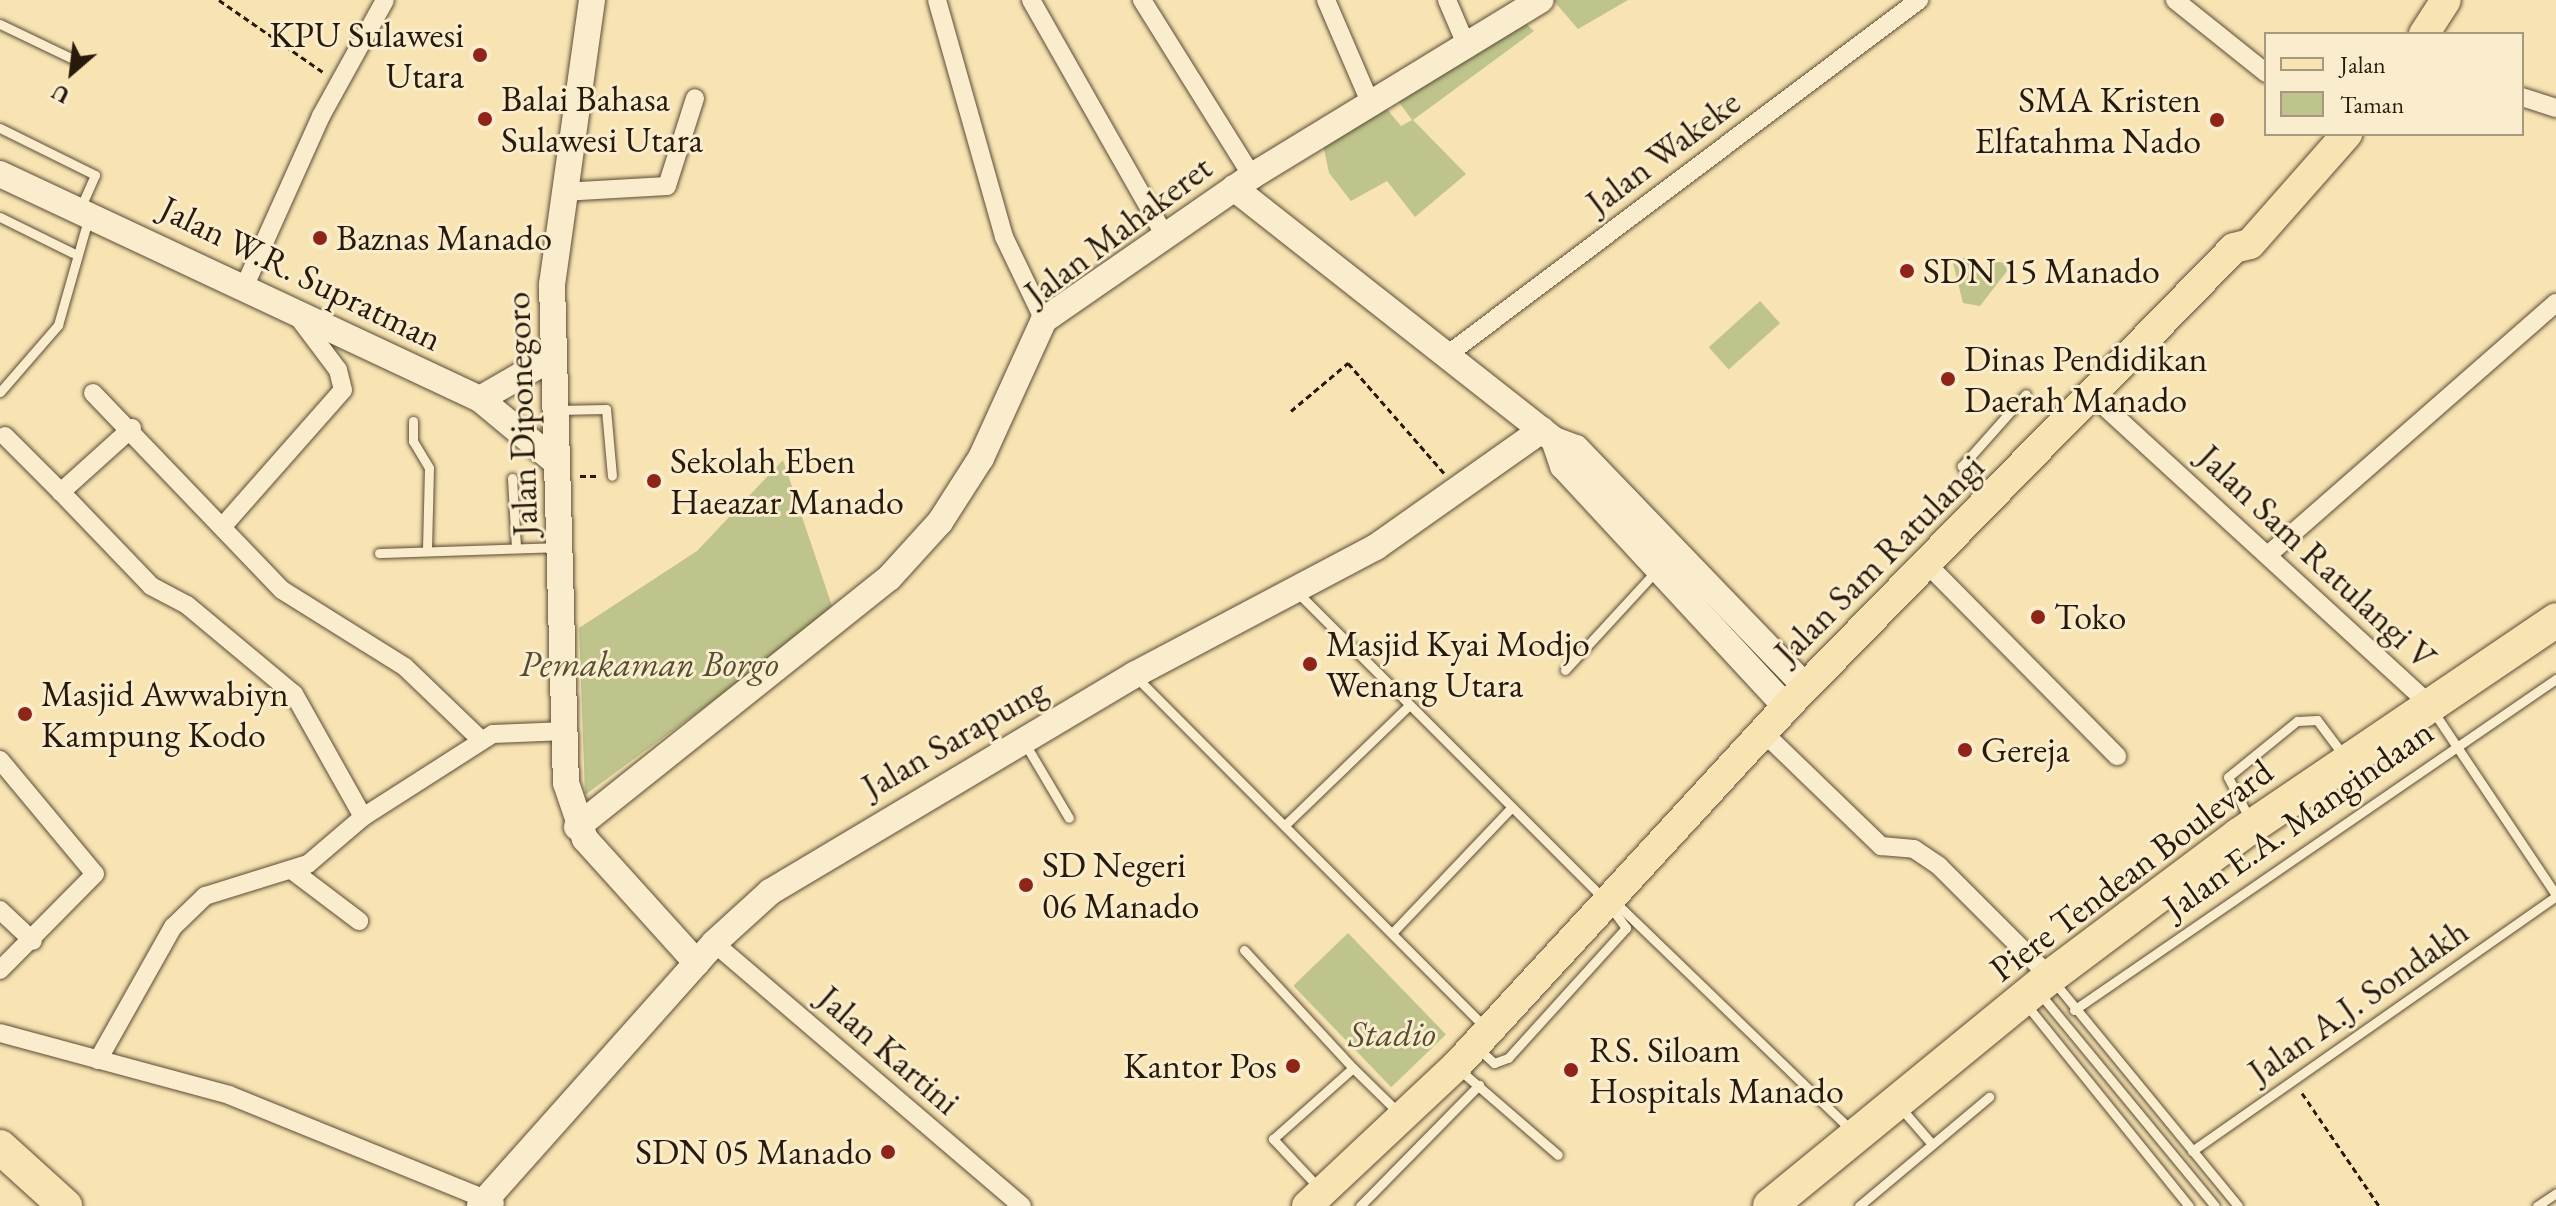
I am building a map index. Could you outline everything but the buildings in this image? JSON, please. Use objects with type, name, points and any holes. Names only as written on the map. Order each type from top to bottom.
[{"type":"highway","name":"Piere Tendean Boulevard","points":[[1770,1206],[2037,989],[2254,827],[2426,701],[2556,620]]},
{"type":"highway","points":[[0,1147],[65,1206]]},
{"type":"main road","points":[[2323,136],[2236,232],[2234,248],[2250,244],[2345,136]]},
{"type":"main road","name":"Jalan Sam Ratulangi","points":[[1317,1201],[1477,1057],[1796,697],[1992,500],[2234,248]]},
{"type":"main road","name":"Jalan Sam Ratulangi","points":[[1317,1201],[1402,1117],[1477,1057]]},
{"type":"street","points":[[246,283],[339,84],[385,0]]},
{"type":"street","name":"Jalan Diponegoro","points":[[577,827],[566,783],[553,357],[562,192],[592,0]]},
{"type":"street","points":[[937,0],[1004,237],[1044,320]]},
{"type":"street","points":[[1031,0],[1165,236]]},
{"type":"street","points":[[1142,0],[1243,182],[1447,355],[1548,435],[1576,448],[1796,697]]},
{"type":"street","points":[[1326,0],[1372,107]]},
{"type":"street","points":[[1447,0],[1468,49]]},
{"type":"street","name":"Jalan Mahakeret","points":[[577,827],[889,578],[940,522],[981,458],[1044,320],[1243,182],[1468,49],[1540,0]]},
{"type":"street","name":"Jalan Wakeke","points":[[1447,355],[1919,0]]},
{"type":"street","points":[[2175,0],[2264,71]]},
{"type":"street","points":[[562,192],[667,186],[695,98]]},
{"type":"street","points":[[2524,98],[2556,108]]},
{"type":"street","name":"Jalan W.R. Supratman","points":[[0,174],[246,283],[480,399],[557,469]]},
{"type":"street","points":[[2269,554],[2556,303]]},
{"type":"street","points":[[223,526],[343,390],[338,370],[289,305]]},
{"type":"street","points":[[480,399],[553,357]]},
{"type":"street","points":[[93,393],[132,428],[282,590],[405,667],[481,740]]},
{"type":"street","name":"Jalan Sam Ratulangi V","points":[[2093,396],[2426,701]]},
{"type":"street","points":[[61,492],[132,428]]},
{"type":"street","points":[[1548,435],[1563,466],[1658,569],[1774,674]]},
{"type":"street","name":"Jalan Sarapung","points":[[489,1203],[706,953],[792,876],[1134,675],[1292,588],[1376,547],[1548,435]]},
{"type":"street","points":[[5,436],[151,586],[187,605],[294,694],[363,817]]},
{"type":"street","points":[[1928,565],[2117,756]]},
{"type":"street","points":[[98,1060],[173,927],[205,896],[293,871],[363,817],[481,740],[517,730],[566,731]]},
{"type":"street","points":[[1755,743],[1881,846],[1914,849],[1939,866],[2037,989]]},
{"type":"street","points":[[0,760],[95,874],[33,941],[0,970]]},
{"type":"street","points":[[577,827],[706,953]]},
{"type":"street","points":[[293,871],[359,921]]},
{"type":"street","points":[[0,910],[33,941]]},
{"type":"street","name":"Jalan Kartini","points":[[706,953],[1022,1206]]},
{"type":"street","points":[[0,1033],[229,1095],[489,1203]]},
{"type":"lane","points":[[0,24],[73,59]]},
{"type":"lane","points":[[0,128],[95,175],[73,253],[58,325],[0,392]]},
{"type":"lane","points":[[0,217],[73,253]]},
{"type":"lane","points":[[1992,500],[1962,466],[2026,394]]},
{"type":"lane","points":[[555,410],[606,409],[612,476]]},
{"type":"lane","points":[[413,421],[413,441],[429,468],[427,550]]},
{"type":"lane","points":[[512,478],[516,548]]},
{"type":"lane","points":[[379,553],[561,547]]},
{"type":"lane","points":[[1565,670],[1658,569]]},
{"type":"lane","points":[[1292,588],[1407,707],[1511,808],[1857,1135]]},
{"type":"lane","points":[[1134,675],[1392,933],[1477,1057],[1558,1155]]},
{"type":"lane","name":"Jalan E.A. Mangindaan","points":[[2074,1010],[2454,745],[2556,679]]},
{"type":"lane","points":[[2426,701],[2556,896]]},
{"type":"lane","points":[[1285,825],[1407,707]]},
{"type":"lane","points":[[2254,827],[2228,777],[2297,721],[2317,720],[2346,760]]},
{"type":"lane","points":[[1022,740],[1069,818]]},
{"type":"lane","points":[[1392,933],[1511,808]]},
{"type":"lane","name":"Jalan A.J. Sondakh","points":[[2192,1151],[2556,896]]},
{"type":"lane","points":[[1244,950],[1402,1117]]},
{"type":"lane","points":[[2037,989],[2074,1010],[2238,1206]]},
{"type":"lane","points":[[2037,989],[2189,1206]]},
{"type":"lane","points":[[2037,989],[2215,1206]]},
{"type":"lane","points":[[1360,1206],[1477,1057]]},
{"type":"lane","points":[[1317,1201],[1273,1139],[1353,1068]]},
{"type":"lane","points":[[1859,1206],[1989,1097]]},
{"type":"lane","points":[[1896,1103],[1931,1143]]},
{"type":"lane","points":[[2537,1206],[2555,1196]]},
{"type":"path","points":[[219,0],[339,84]]},
{"type":"path","points":[[1291,411],[1348,363],[1460,491]]},
{"type":"path","points":[[557,469],[612,476]]},
{"type":"path","points":[[2293,1080],[2379,1206]]},
{"type":"green space","points":[[1553,0],[1628,0],[1578,29]]},
{"type":"green space","points":[[1512,11],[1534,31],[1413,120],[1466,174],[1415,217],[1387,181],[1351,201],[1329,173],[1322,139],[1382,103],[1401,126],[1412,120],[1393,94]]},
{"type":"green space","points":[[1976,257],[1984,273],[1990,261],[2005,263],[2007,271],[1980,306],[1963,303],[1952,259]]},
{"type":"green space","points":[[1760,301],[1780,323],[1729,369],[1709,347]]},
{"type":"green space","name":"Pemakaman Borgo","points":[[783,460],[834,612],[585,795],[579,628],[697,551]]},
{"type":"green space","name":"Stadio","points":[[1348,933],[1446,1034],[1391,1087],[1293,986]]},
{"type":"place","name":"KPU Sulawesi Utara","points":[[480,55]]},
{"type":"place","name":"Balai Bahasa Sulawesi Utara","points":[[485,119]]},
{"type":"place","name":"SMA Kristen Elfatahma Nado","points":[[2217,120]]},
{"type":"place","name":"Baznas Manado","points":[[320,238]]},
{"type":"place","name":"SDN 15 Manado","points":[[1907,271]]},
{"type":"place","name":"Dinas Pendidikan Daerah Manado","points":[[1948,379]]},
{"type":"place","name":"Sekolah Eben Haeazar Manado","points":[[654,481]]},
{"type":"place","name":"Toko","points":[[2038,617]]},
{"type":"place","name":"Masjid Kyai Modjo Wenang Utara","points":[[1310,664]]},
{"type":"place","name":"Masjid Awwabiyn Kampung Kodo","points":[[25,714]]},
{"type":"place","name":"Gereja","points":[[1965,750]]},
{"type":"place","name":"SD Negeri 06 Manado","points":[[1026,885]]},
{"type":"place","name":"Kantor Pos","points":[[1293,1066]]},
{"type":"place","name":"RS. Siloam Hospitals Manado","points":[[1571,1070]]},
{"type":"place","name":"SDN 05 Manado","points":[[888,1152]]}]
